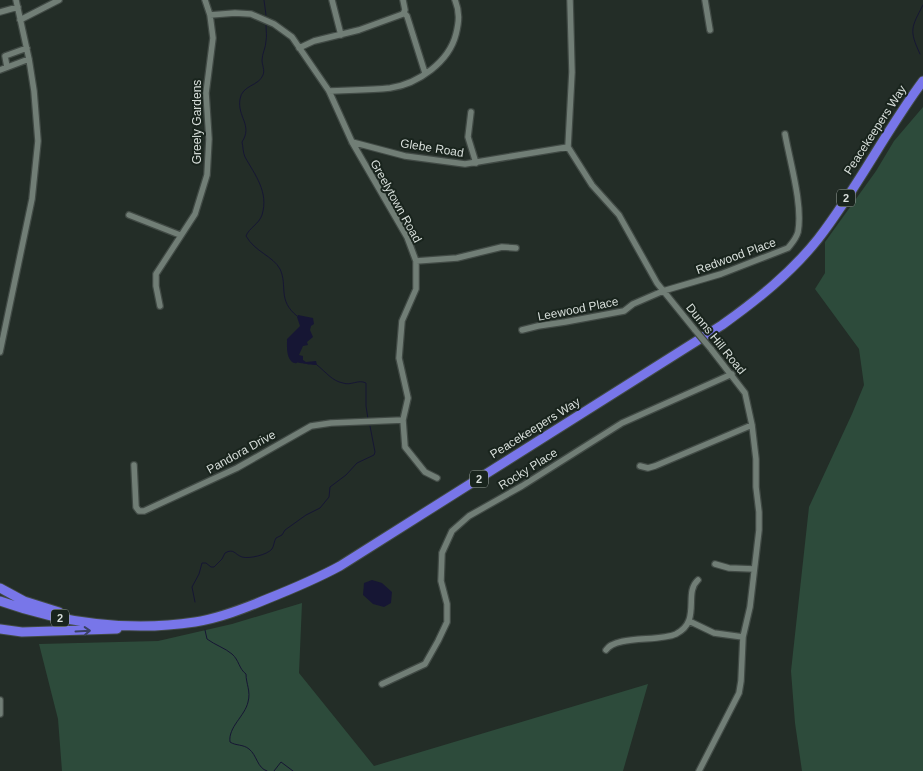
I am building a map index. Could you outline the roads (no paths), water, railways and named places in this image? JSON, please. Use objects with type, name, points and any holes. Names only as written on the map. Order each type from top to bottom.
[{"type":"highway","name":"Peacekeepers Way","points":[[0,601],[24,610],[67,619],[122,625],[148,626],[195,622],[217,617],[289,590],[330,571],[376,544],[722,325],[766,293],[817,240],[923,80]]},
{"type":"highway","points":[[900,113],[923,91]]},
{"type":"highway","points":[[0,588],[24,601],[59,612],[122,625]]},
{"type":"highway","points":[[0,629],[22,632],[84,631],[148,626]]},
{"type":"street","points":[[0,352],[32,199],[38,141],[34,91],[16,0]]},
{"type":"street","points":[[20,20],[59,0]]},
{"type":"street","points":[[204,0],[210,15]]},
{"type":"street","points":[[332,0],[341,35]]},
{"type":"street","points":[[403,0],[404,12],[407,16],[425,73]]},
{"type":"street","points":[[329,91],[390,88],[425,73],[441,60],[454,41],[459,16],[455,0]]},
{"type":"street","points":[[568,147],[572,72],[570,0]]},
{"type":"street","points":[[705,0],[710,30]]},
{"type":"street","points":[[0,12],[18,7]]},
{"type":"street","points":[[299,48],[314,41],[341,35],[404,12]]},
{"type":"street","name":"Greelytown Road","points":[[210,15],[251,14],[264,18],[287,33],[329,91],[352,142],[407,237],[416,261],[416,289],[402,321],[399,358],[408,398],[403,420],[405,447],[424,472],[437,478]]},
{"type":"street","name":"Greely Gardens","points":[[160,306],[156,274],[195,214],[206,176],[209,139],[206,93],[213,38],[210,15]]},
{"type":"street","points":[[7,67],[5,56],[26,48]]},
{"type":"street","points":[[0,70],[29,59]]},
{"type":"street","points":[[471,112],[468,138],[476,163]]},
{"type":"street","name":"Redwood Place","points":[[663,291],[721,274],[788,248],[794,241],[798,232],[797,202],[785,134]]},
{"type":"street","name":"Glebe Road","points":[[352,142],[405,156],[465,164],[568,147]]},
{"type":"street","name":"Dunns Hill Road","points":[[568,147],[592,185],[618,215],[657,284],[732,374],[745,393],[752,425],[760,518],[750,607],[743,637],[741,681],[738,697],[699,771]]},
{"type":"street","points":[[128,215],[180,235]]},
{"type":"street","points":[[416,261],[457,258],[502,247],[516,248]]},
{"type":"street","name":"Leewood Place","points":[[522,330],[624,311],[633,304],[663,291]]},
{"type":"street","name":"Rocky Place","points":[[382,684],[425,664],[438,641],[446,622],[447,604],[441,581],[442,553],[452,531],[468,516],[522,486],[622,423],[732,374]]},
{"type":"street","name":"Pandora Drive","points":[[134,465],[136,507],[139,511],[144,512],[230,471],[311,426],[331,423],[403,420]]},
{"type":"street","points":[[640,466],[648,468],[656,466],[752,425]]},
{"type":"street","points":[[715,564],[729,568],[754,569]]},
{"type":"street","points":[[606,650],[614,643],[671,636],[683,629],[689,621],[692,612],[693,586],[698,580]]},
{"type":"street","points":[[689,621],[714,633],[743,637]]},
{"type":"street","points":[[0,700],[0,714]]},
{"type":"waterway","points":[[264,0],[266,15]]},
{"type":"waterway","points":[[920,54],[914,39],[913,29],[923,5]]},
{"type":"waterway","points":[[266,25],[266,43],[262,60],[263,75],[261,79],[241,94],[240,99],[246,131],[242,142],[244,154],[257,177],[264,199],[261,218],[246,236],[254,246],[280,269],[285,299],[297,316]]},
{"type":"waterway","points":[[317,365],[339,382],[346,384],[366,383],[368,419]]},
{"type":"waterway","points":[[195,602],[192,587],[202,563],[214,567],[225,553],[230,551],[242,557],[258,556],[270,551],[276,538],[282,535],[285,530],[306,515],[320,508],[329,497],[330,487],[346,475],[357,463],[374,455],[370,426]]},
{"type":"waterway","points":[[205,630],[207,639],[232,654],[246,674],[249,694],[248,702],[244,712],[234,726],[230,742],[249,749],[261,767],[267,771]]},
{"type":"waterway","points":[[274,771],[281,762],[293,771]]}]
